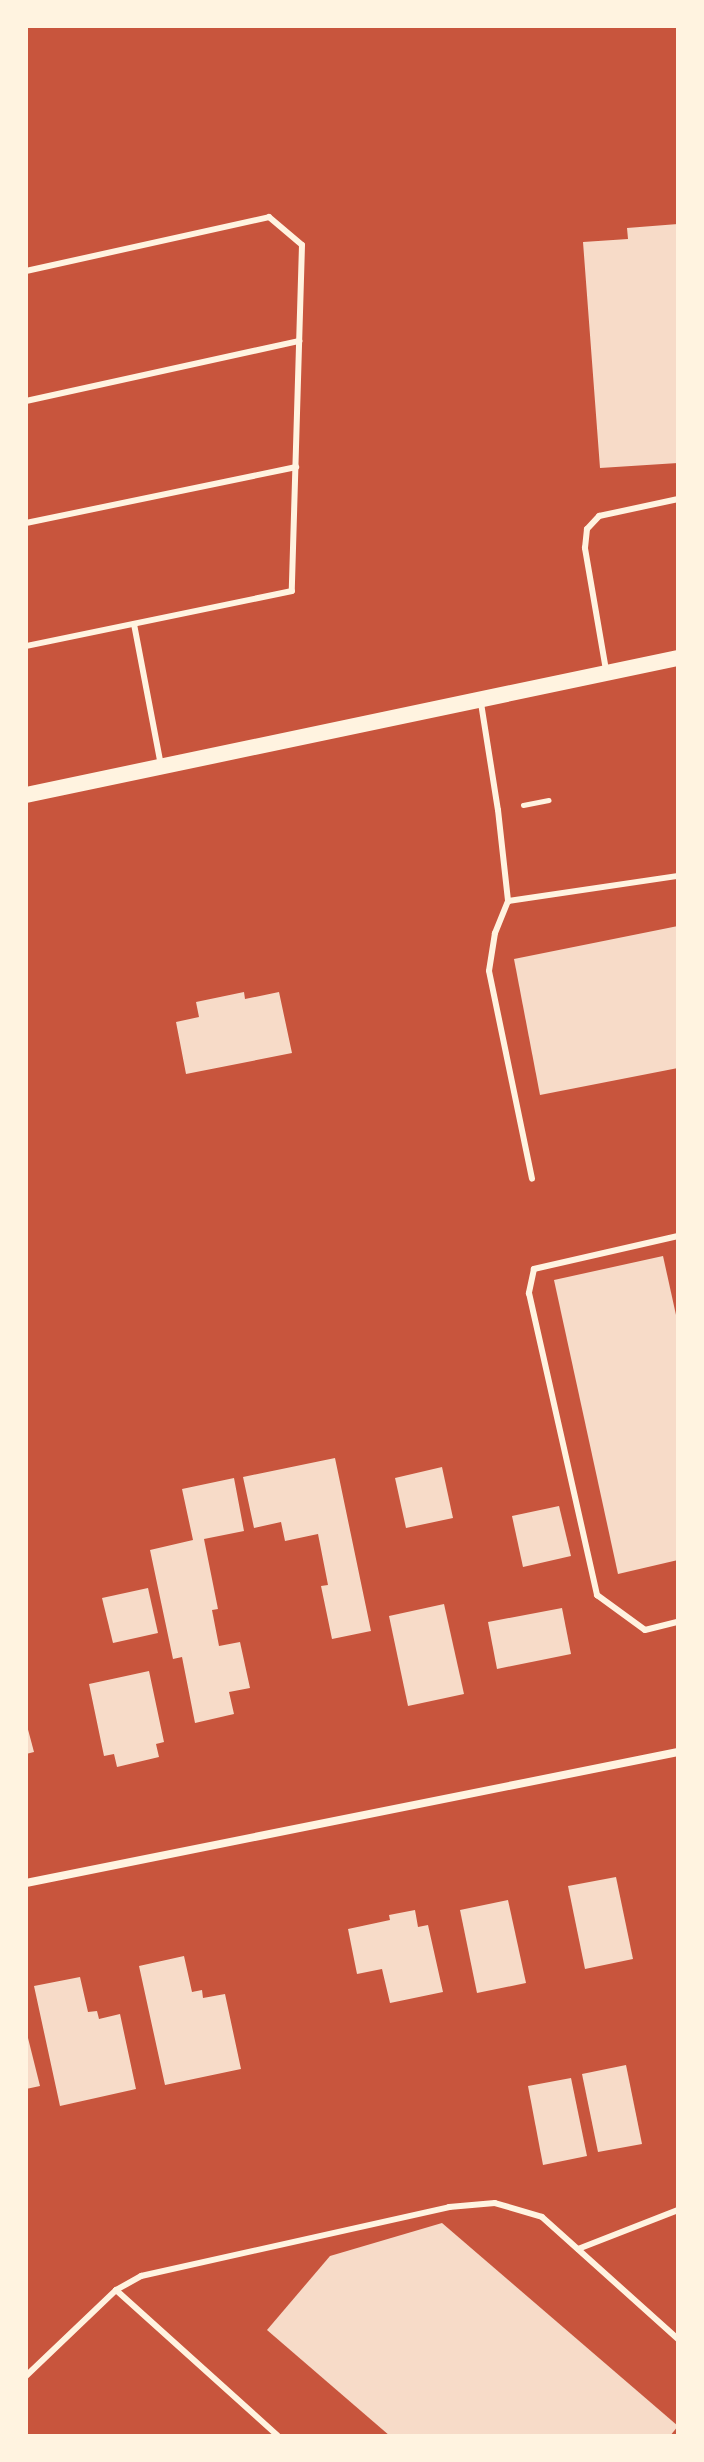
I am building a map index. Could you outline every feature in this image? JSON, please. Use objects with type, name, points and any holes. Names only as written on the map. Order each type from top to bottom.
[{"type":"main road","points":[[26,795],[678,658]]},
{"type":"street","points":[[26,1883],[678,1752]]},
{"type":"lane","points":[[26,271],[269,217],[302,245],[292,591],[26,646]]},
{"type":"lane","points":[[26,401],[299,341]]},
{"type":"lane","points":[[26,523],[296,467]]},
{"type":"lane","points":[[607,673],[585,548],[587,529],[599,516],[678,499]]},
{"type":"lane","points":[[134,624],[161,766]]},
{"type":"lane","points":[[481,700],[508,901],[495,933],[489,971],[532,1179]]},
{"type":"lane","points":[[508,901],[678,876]]},
{"type":"lane","points":[[678,1236],[534,1269],[529,1293],[597,1595],[645,1630],[678,1622]]},
{"type":"lane","points":[[26,2376],[116,2290],[141,2276],[449,2207],[495,2203],[542,2217],[678,2339]]},
{"type":"lane","points":[[578,2249],[678,2210]]},
{"type":"lane","points":[[116,2290],[278,2436]]},
{"type":"building","points":[[678,224],[678,463],[600,468],[583,242],[628,239],[627,228]]},
{"type":"building","points":[[678,926],[678,1068],[540,1095],[514,959]]},
{"type":"building","points":[[244,992],[245,999],[279,992],[292,1053],[186,1074],[176,1022],[199,1017],[196,1002]]},
{"type":"building","points":[[663,1256],[678,1324],[678,1560],[618,1574],[554,1280]]},
{"type":"building","points":[[335,1458],[371,1631],[332,1639],[321,1586],[328,1585],[318,1534],[285,1541],[281,1522],[254,1528],[243,1477]]},
{"type":"building","points":[[442,1467],[453,1518],[406,1528],[395,1478]]},
{"type":"building","points":[[234,1478],[244,1531],[204,1539],[218,1609],[212,1610],[219,1646],[240,1642],[250,1688],[229,1692],[234,1714],[195,1723],[182,1657],[173,1659],[150,1550],[193,1540],[182,1489]]},
{"type":"building","points":[[559,1506],[571,1556],[523,1567],[512,1516]]},
{"type":"building","points":[[148,1588],[158,1633],[113,1643],[102,1598]]},
{"type":"building","points":[[444,1604],[464,1694],[408,1706],[389,1616]]},
{"type":"building","points":[[562,1608],[571,1654],[497,1669],[488,1622]]},
{"type":"building","points":[[149,1671],[164,1742],[156,1744],[159,1757],[117,1767],[114,1754],[104,1756],[89,1684]]},
{"type":"building","points":[[26,1722],[34,1752],[26,1754]]},
{"type":"building","points":[[616,1877],[633,1959],[585,1969],[568,1886]]},
{"type":"building","points":[[508,1900],[526,1983],[477,1993],[460,1910]]},
{"type":"building","points":[[415,1910],[418,1927],[428,1925],[443,1992],[390,2003],[382,1969],[357,1974],[348,1929],[390,1920],[389,1915]]},
{"type":"building","points":[[184,1956],[192,1992],[202,1990],[203,1998],[225,1994],[241,2069],[165,2085],[139,1966]]},
{"type":"building","points":[[80,1977],[88,2012],[97,2011],[99,2019],[120,2014],[136,2089],[60,2106],[34,1986]]},
{"type":"building","points":[[26,2030],[40,2086],[26,2089]]},
{"type":"building","points":[[626,2065],[642,2144],[598,2152],[582,2074]]},
{"type":"building","points":[[571,2078],[587,2156],[543,2165],[528,2086]]},
{"type":"building","points":[[442,2223],[678,2426],[670,2436],[390,2436],[267,2330],[330,2256]]}]
